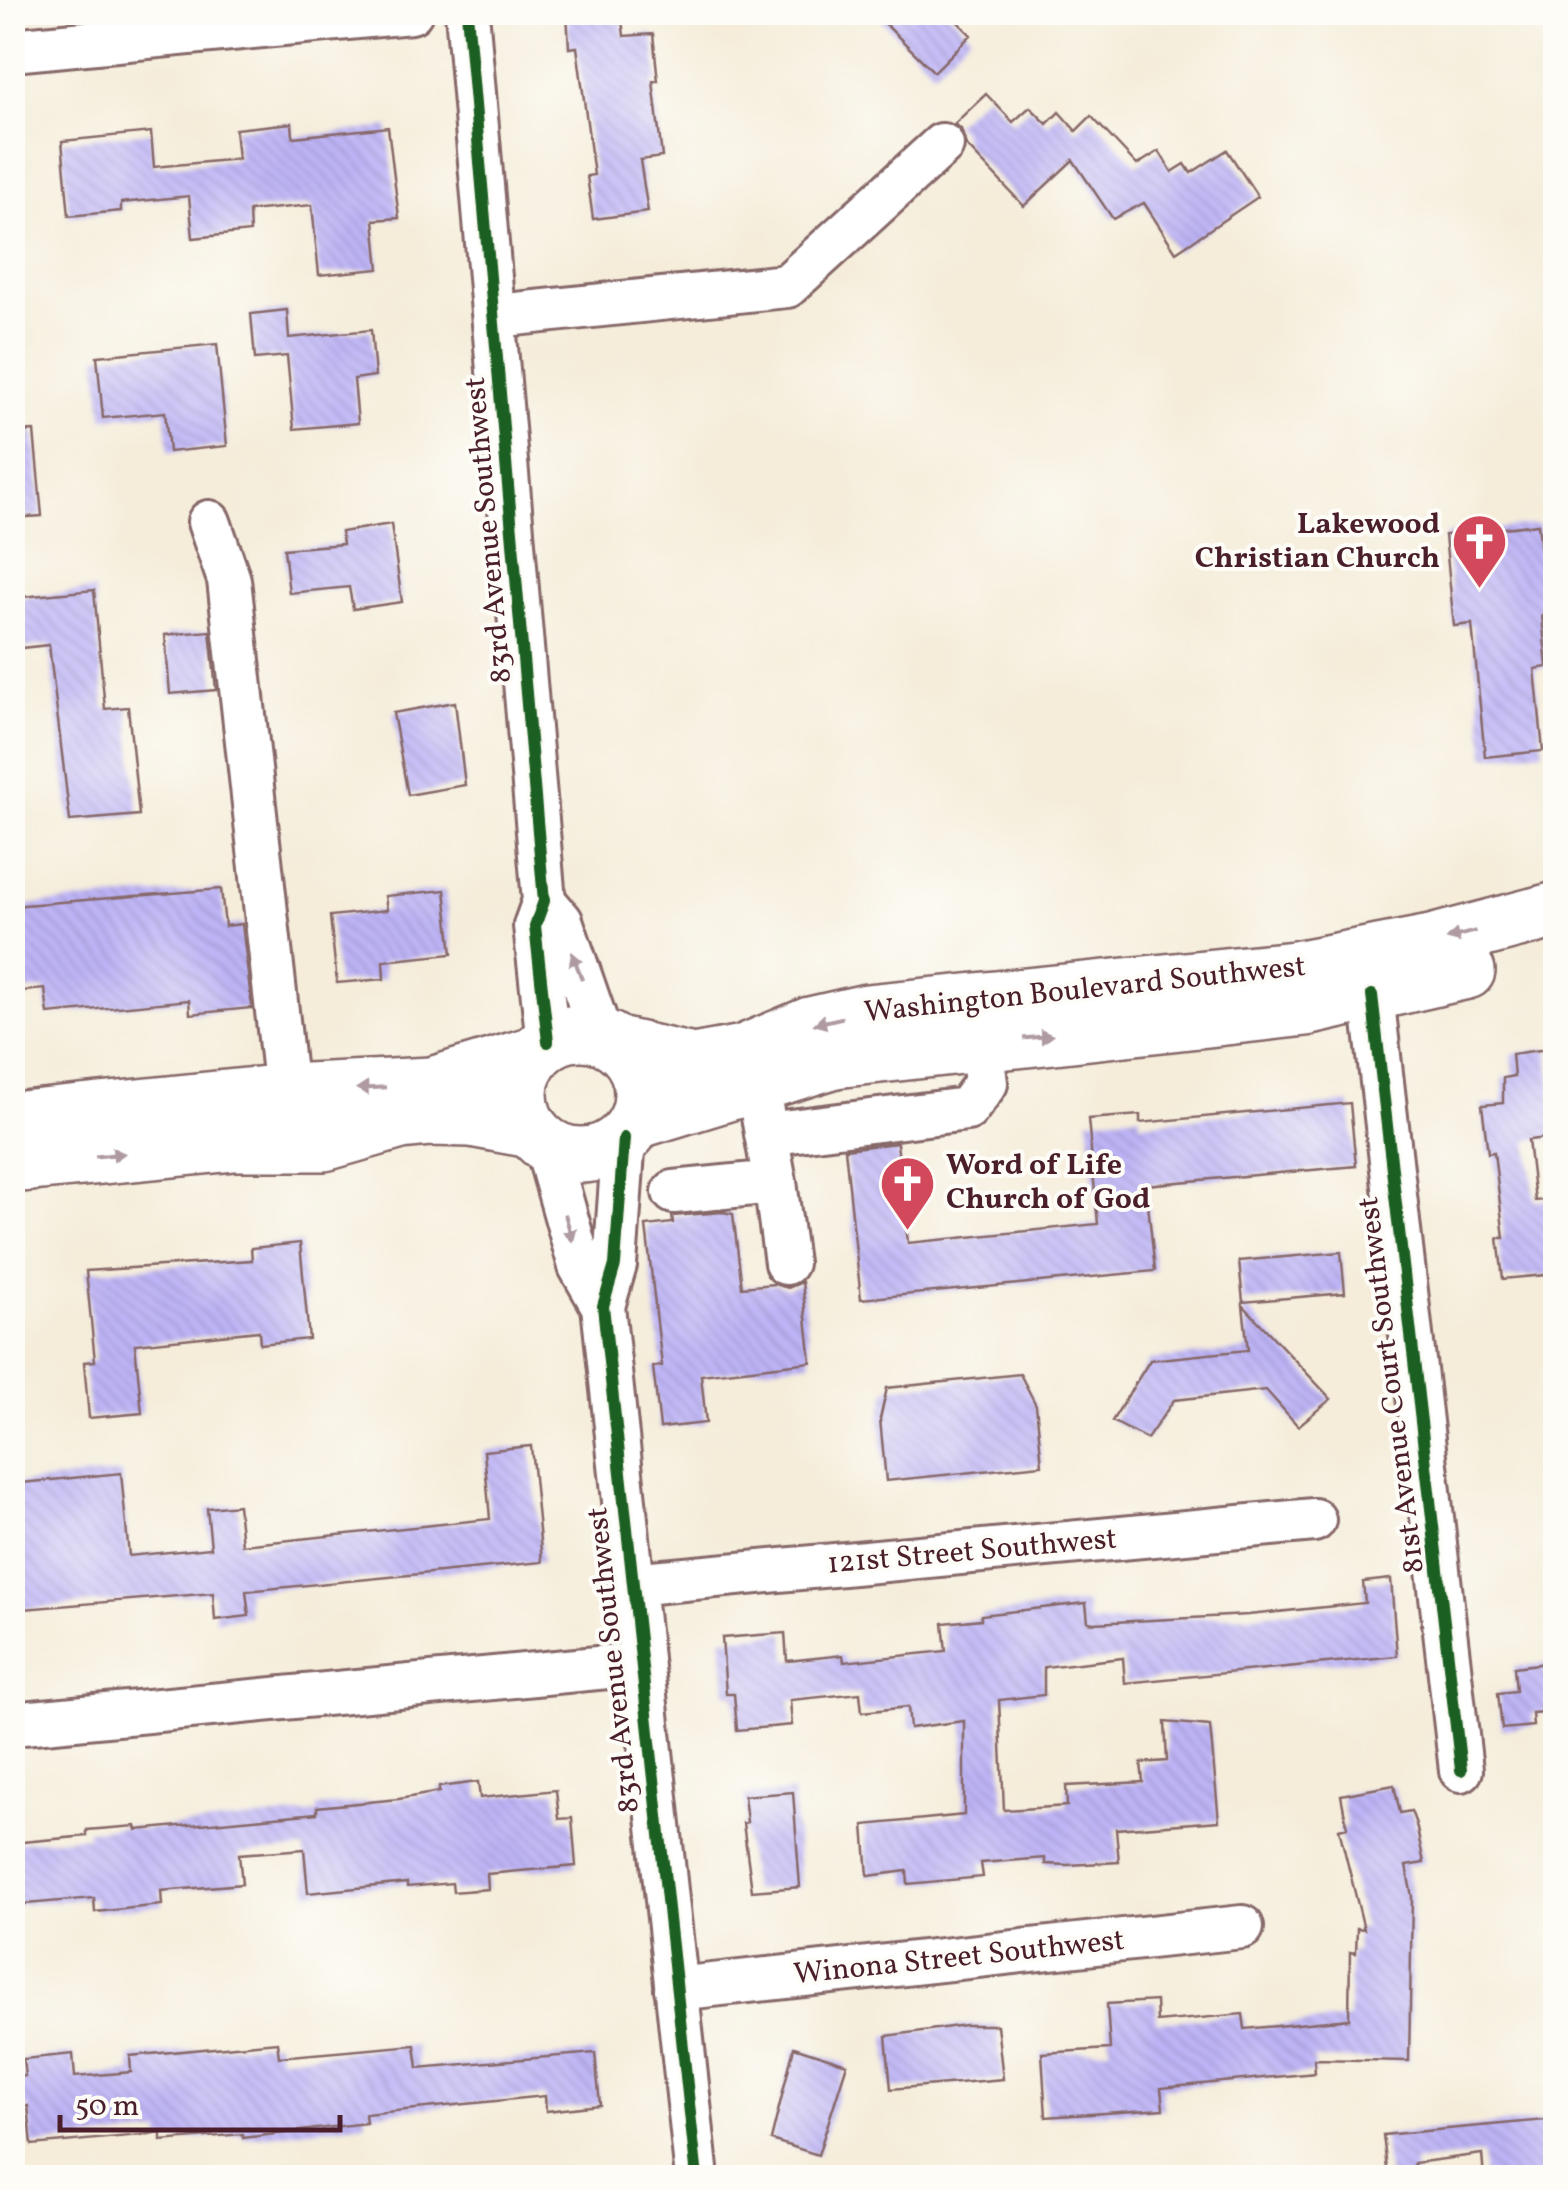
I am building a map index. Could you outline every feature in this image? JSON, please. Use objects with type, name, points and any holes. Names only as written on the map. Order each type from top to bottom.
[{"type":"main road","name":"Washington Boulevard Southwest","points":[[610,1040],[693,1062],[743,1053],[810,1025],[867,1012],[1294,969],[1431,943],[1556,910]]},
{"type":"main road","name":"Washington Boulevard Southwest","points":[[630,1129],[762,1108],[835,1060],[1306,1008],[1556,949]]},
{"type":"main road","points":[[12,1120],[286,1092],[432,1085],[540,1048],[565,1034],[610,1040],[632,1060],[640,1080],[630,1129],[606,1150],[586,1155],[565,1154],[538,1138],[471,1119],[431,1118],[400,1121],[324,1143],[235,1143],[12,1165]]},
{"type":"main road","points":[[538,1138],[519,1100],[525,1068],[540,1048]]},
{"type":"street","points":[[12,50],[412,12]]},
{"type":"street","name":"83rd Avenue Southwest","points":[[467,12],[544,901],[535,926],[540,1048]]},
{"type":"street","points":[[496,316],[787,286],[942,145]]},
{"type":"street","points":[[210,522],[229,580],[286,1092]]},
{"type":"street","name":"83rd Avenue Southwest","points":[[544,901],[561,921],[610,1040]]},
{"type":"street","name":"81st Avenue Court Southwest","points":[[1372,995],[1460,1770]]},
{"type":"street","points":[[762,1108],[786,1264]]},
{"type":"street","name":"83rd Avenue Southwest","points":[[602,1306],[615,1265],[630,1129]]},
{"type":"street","name":"83rd Avenue Southwest","points":[[538,1138],[580,1266],[602,1306],[697,2178]]},
{"type":"street","points":[[674,1192],[775,1182]]},
{"type":"street","name":"121st Street Southwest","points":[[631,1584],[1314,1520]]},
{"type":"street","points":[[12,1724],[638,1664]]},
{"type":"street","name":"Winona Street Southwest","points":[[676,1989],[1242,1927]]},
{"type":"building","points":[[567,12],[621,12],[624,36],[653,34],[658,81],[653,81],[662,157],[640,160],[648,212],[593,219],[587,176],[594,175],[577,47],[569,48]]},
{"type":"building","points":[[873,12],[948,12],[971,35],[934,72]]},
{"type":"building","points":[[986,94],[1013,122],[1030,107],[1047,124],[1059,112],[1076,131],[1091,116],[1137,165],[1159,151],[1172,172],[1185,164],[1191,173],[1227,150],[1258,197],[1176,252],[1144,203],[1113,219],[1073,160],[1024,206],[966,145],[961,129],[954,124]]},
{"type":"building","points":[[292,123],[293,137],[388,127],[399,218],[374,220],[379,269],[319,275],[312,205],[249,211],[250,232],[193,238],[189,196],[121,203],[121,211],[69,216],[62,141],[151,132],[154,167],[238,159],[235,129]]},
{"type":"building","points":[[287,310],[289,338],[371,330],[375,376],[354,379],[358,423],[294,429],[287,356],[255,359],[251,314]]},
{"type":"building","points":[[217,344],[227,446],[169,452],[165,412],[103,418],[97,356]]},
{"type":"building","points":[[34,431],[42,516],[12,518],[12,432]]},
{"type":"building","points":[[391,524],[402,602],[353,609],[349,587],[289,593],[284,549],[343,544],[341,532]]},
{"type":"building","points":[[1538,524],[1548,615],[1542,616],[1547,667],[1535,669],[1543,751],[1485,757],[1472,624],[1454,626],[1445,535]]},
{"type":"building","points":[[94,590],[105,709],[128,707],[139,815],[70,821],[49,645],[12,649],[12,598]]},
{"type":"building","points":[[210,631],[216,690],[170,694],[165,635]]},
{"type":"building","points":[[455,702],[465,785],[408,795],[393,713]]},
{"type":"building","points":[[221,889],[225,926],[242,924],[252,1008],[190,1014],[189,1000],[48,1014],[45,989],[12,992],[12,906]]},
{"type":"building","points":[[445,890],[452,954],[383,961],[384,979],[337,983],[330,916],[387,910],[385,896]]},
{"type":"building","points":[[1548,1049],[1556,1137],[1528,1140],[1535,1201],[1556,1199],[1556,1274],[1503,1279],[1498,1238],[1504,1238],[1494,1152],[1488,1153],[1482,1105],[1503,1103],[1503,1078],[1514,1076],[1512,1054]]},
{"type":"building","points":[[1350,1103],[1356,1166],[1146,1185],[1155,1271],[861,1299],[845,1149],[897,1143],[908,1243],[1098,1224],[1088,1119],[1140,1115],[1140,1123]]},
{"type":"building","points":[[733,1214],[742,1287],[774,1284],[788,1288],[802,1282],[811,1362],[701,1375],[706,1423],[660,1428],[653,1367],[662,1366],[646,1226],[673,1223],[672,1216]]},
{"type":"building","points":[[300,1243],[309,1339],[260,1344],[259,1331],[135,1344],[142,1413],[89,1418],[84,1362],[95,1361],[86,1271],[252,1260],[251,1248]]},
{"type":"building","points":[[1341,1252],[1345,1293],[1243,1302],[1239,1261]]},
{"type":"building","points":[[1243,1305],[1331,1399],[1298,1426],[1266,1390],[1174,1400],[1147,1439],[1112,1421],[1150,1360],[1248,1350]]},
{"type":"building","points":[[1020,1374],[1036,1405],[1042,1465],[886,1481],[880,1419],[887,1388]]},
{"type":"building","points":[[531,1446],[542,1562],[246,1591],[249,1616],[215,1620],[213,1593],[12,1610],[12,1484],[121,1473],[129,1556],[211,1548],[207,1508],[238,1505],[242,1545],[490,1519],[484,1451]]},
{"type":"building","points":[[1391,1579],[1397,1656],[1125,1683],[1123,1658],[1044,1667],[1044,1695],[999,1700],[1004,1810],[1067,1806],[1066,1786],[1143,1782],[1141,1763],[1167,1761],[1165,1722],[1210,1726],[1219,1821],[1116,1829],[1119,1862],[1045,1864],[1045,1858],[981,1863],[983,1877],[908,1884],[907,1871],[868,1876],[864,1825],[964,1815],[964,1721],[910,1728],[908,1707],[862,1712],[860,1693],[790,1700],[792,1725],[737,1730],[734,1694],[726,1694],[722,1638],[785,1633],[787,1661],[843,1655],[844,1662],[946,1651],[943,1623],[981,1619],[981,1615],[1086,1603],[1088,1622],[1094,1623],[1248,1615],[1365,1603],[1363,1582]]},
{"type":"building","points":[[1556,1662],[1556,1711],[1532,1713],[1533,1726],[1502,1729],[1498,1693],[1516,1691],[1514,1667]]},
{"type":"building","points":[[478,1782],[480,1798],[556,1790],[559,1819],[572,1818],[576,1866],[487,1874],[488,1889],[453,1892],[452,1883],[407,1887],[407,1883],[308,1893],[304,1849],[239,1854],[242,1884],[161,1891],[162,1905],[95,1912],[94,1898],[15,1905],[12,1843],[87,1836],[87,1830],[136,1826],[137,1830],[317,1813],[317,1807],[399,1799],[439,1792],[439,1787]]},
{"type":"building","points":[[1394,1785],[1400,1813],[1411,1811],[1416,1824],[1424,1863],[1406,1866],[1412,1897],[1409,2061],[1314,2059],[1315,2073],[1161,2088],[1163,2109],[1046,2117],[1042,2053],[1110,2049],[1107,2004],[1156,2001],[1157,2022],[1243,2014],[1245,2029],[1349,2019],[1350,1952],[1356,1953],[1357,1928],[1364,1929],[1339,1829],[1347,1827],[1341,1795]]},
{"type":"building","points":[[793,1792],[800,1887],[752,1891],[743,1823],[747,1822],[744,1796]]},
{"type":"building","points":[[965,2025],[997,2025],[1003,2079],[891,2089],[886,2036]]},
{"type":"building","points":[[277,2042],[279,2057],[415,2045],[418,2068],[595,2053],[600,2105],[546,2111],[545,2096],[365,2114],[366,2123],[243,2138],[243,2134],[161,2141],[161,2133],[32,2145],[28,2106],[12,2108],[12,2077],[25,2076],[23,2059],[73,2054],[75,2077],[131,2072],[130,2056]]},
{"type":"building","points":[[794,2047],[847,2064],[818,2155],[771,2140]]},
{"type":"building","points":[[1556,2119],[1556,2178],[1484,2178],[1482,2154],[1414,2163],[1416,2178],[1388,2178],[1383,2135]]},
{"type":"cycle path","points":[[467,12],[544,901],[535,926],[548,1042]]},
{"type":"cycle path","points":[[1372,995],[1461,1770]]},
{"type":"cycle path","points":[[624,1138],[615,1265],[603,1306],[697,2178]]},
{"type":"place","name":"Lakewood Christian Church","points":[[1479,591]]},
{"type":"place","name":"Word of Life Church of God","points":[[907,1232]]}]
